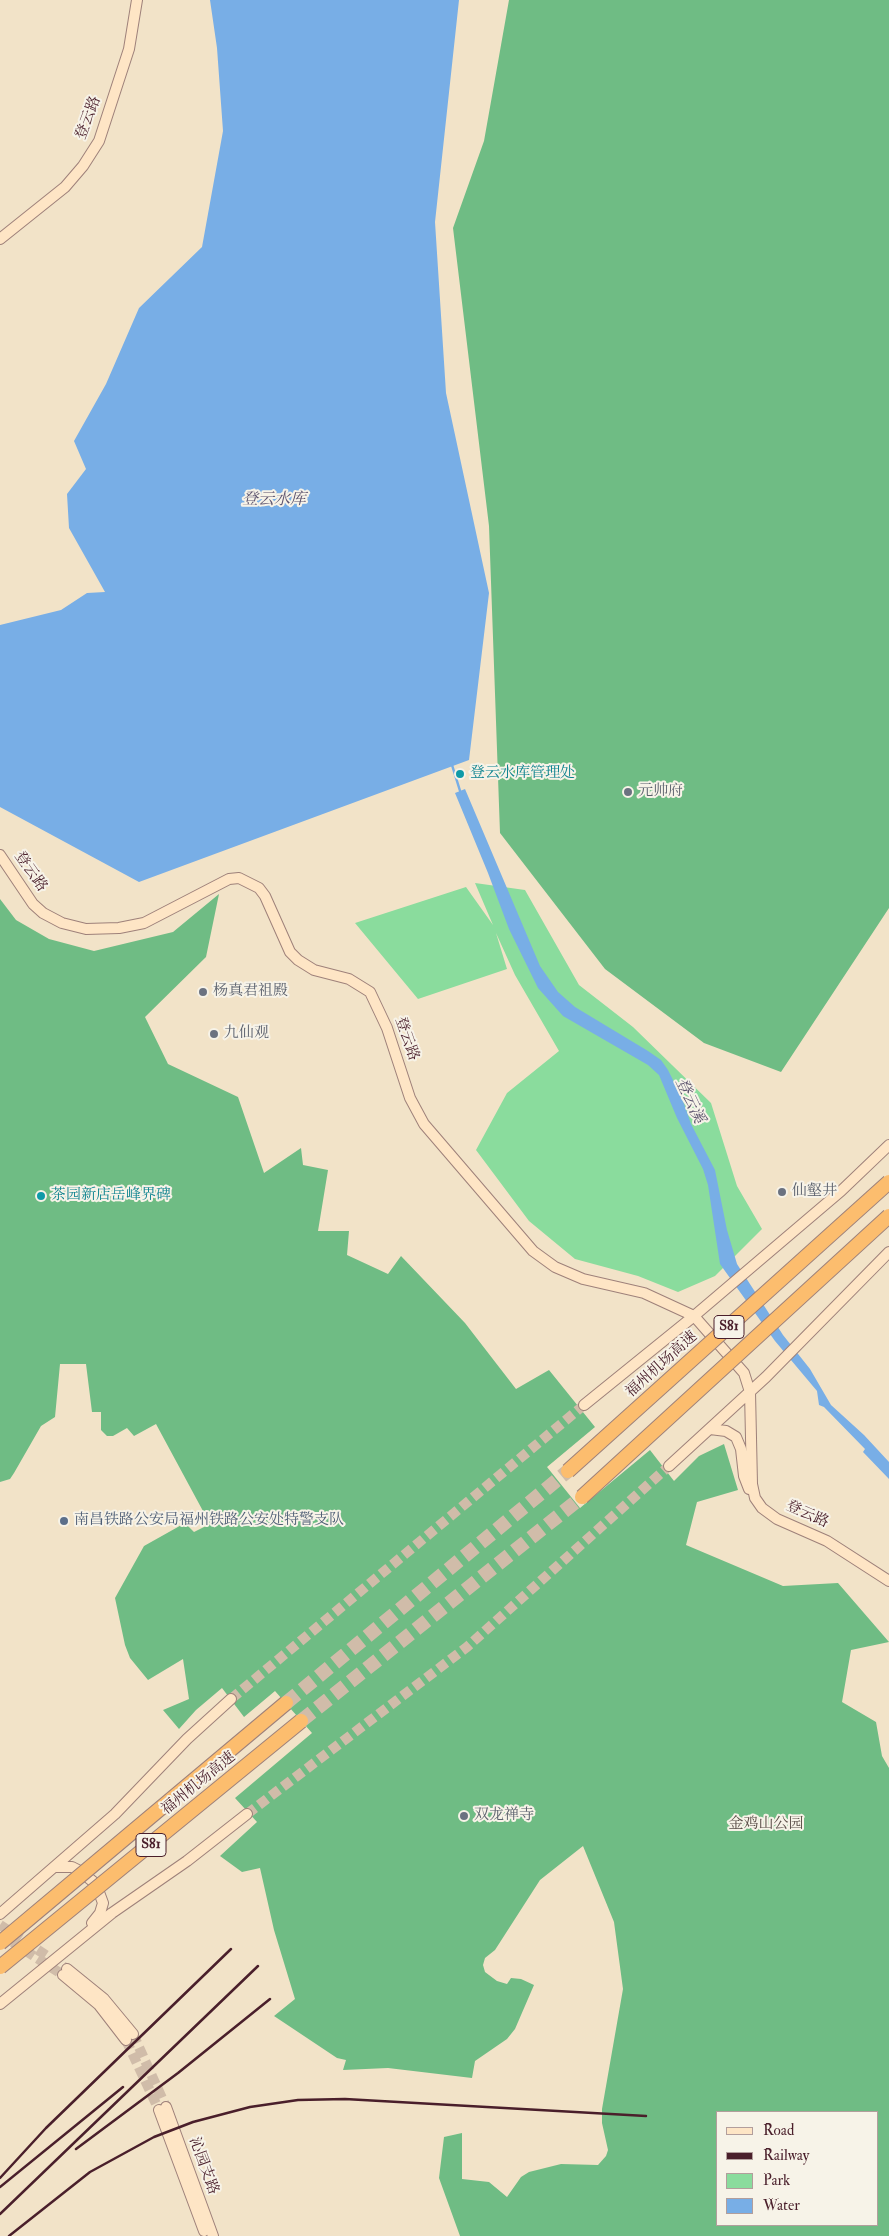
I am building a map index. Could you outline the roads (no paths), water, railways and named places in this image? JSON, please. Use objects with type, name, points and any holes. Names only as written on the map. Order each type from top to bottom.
[{"type":"highway","name":"福州机场高速","points":[[568,1471],[889,1182]]},
{"type":"highway","name":"S81","points":[[582,1497],[889,1216]]},
{"type":"highway","name":"福州机场高速","points":[[0,1943],[286,1703]]},
{"type":"highway","name":"福州机场高速","points":[[0,1967],[301,1721]]},
{"type":"street","name":"登云路","points":[[0,239],[65,187],[83,166],[99,141],[129,49],[137,0]]},
{"type":"street","name":"登云路","points":[[0,855],[33,904],[43,913],[62,923],[86,929],[119,928],[144,923],[229,879],[239,878],[254,884],[265,896],[290,952],[298,960],[314,970],[350,979],[370,992],[387,1028],[410,1098],[421,1120],[532,1251],[555,1267],[583,1279],[644,1293],[694,1316],[744,1374],[750,1392],[752,1484],[755,1498],[772,1516],[827,1541],[889,1581]]},
{"type":"street","points":[[584,1405],[694,1316],[842,1190],[889,1145]]},
{"type":"street","points":[[669,1466],[766,1377],[889,1252]]},
{"type":"street","points":[[748,1487],[746,1419],[750,1392]]},
{"type":"street","points":[[710,1429],[726,1431],[736,1437],[748,1487],[755,1498]]},
{"type":"street","points":[[1,1911],[115,1814],[187,1739],[230,1699]]},
{"type":"street","points":[[0,2004],[112,1913],[187,1861],[247,1814]]},
{"type":"street","points":[[55,1867],[72,1868],[80,1871],[96,1884],[101,1893],[103,1903],[100,1913],[80,1938]]},
{"type":"street","points":[[65,1972],[129,2037]]},
{"type":"street","name":"沁园支路","points":[[206,2236],[162,2109],[213,2236]]},
{"type":"water","name":"登云水库","points":[[210,0],[459,0],[435,222],[446,393],[489,593],[469,760],[139,882],[0,807],[0,625],[61,610],[87,593],[105,592],[69,528],[67,494],[86,469],[74,441],[106,384],[139,308],[202,247],[223,131],[217,48]]},
{"type":"water","points":[[465,789],[540,966],[558,992],[575,1007],[648,1051],[661,1060],[668,1070],[682,1098],[691,1124],[715,1170],[727,1230],[737,1264],[783,1335],[810,1369],[831,1405],[864,1435],[889,1462],[889,1479],[863,1452],[865,1449],[824,1407],[819,1405],[817,1391],[775,1341],[720,1264],[708,1185],[703,1169],[677,1118],[659,1075],[648,1065],[563,1016],[538,988],[509,929],[455,793]]},
{"type":"waterway","name":"登云溪","points":[[452,765],[461,794]]},
{"type":"tunnel","points":[[231,1699],[584,1405]]},
{"type":"tunnel","points":[[247,1814],[467,1647],[669,1466]]},
{"type":"tunnel","points":[[286,1703],[568,1471]]},
{"type":"tunnel","points":[[301,1721],[582,1497]]},
{"type":"tunnel","points":[[0,1925],[67,1969]]},
{"type":"tunnel","points":[[0,1934],[63,1975]]},
{"type":"tunnel","points":[[133,2034],[166,2107]]},
{"type":"tunnel","points":[[126,2040],[159,2110]]},
{"type":"railway","points":[[0,2178],[46,2128],[231,1949]]},
{"type":"railway","points":[[0,2214],[258,1966]]},
{"type":"railway","points":[[76,2149],[178,2073],[270,1999]]},
{"type":"railway","points":[[0,2187],[123,2087]]},
{"type":"railway","points":[[9,2236],[90,2172],[154,2137],[193,2122],[250,2107],[298,2100],[345,2099],[646,2116]]},
{"type":"place","name":"登云水库管理处","points":[[460,774]]},
{"type":"place","name":"元帅府","points":[[628,792]]},
{"type":"place","name":"杨真君祖殿","points":[[203,992]]},
{"type":"place","name":"九仙观","points":[[214,1034]]},
{"type":"place","name":"仙壑井","points":[[782,1192]]},
{"type":"place","name":"茶园新店岳峰界碑","points":[[41,1196]]},
{"type":"place","name":"南昌铁路公安局福州铁路公安处特警支队","points":[[64,1521]]},
{"type":"place","name":"双龙禅寺","points":[[464,1816]]},
{"type":"park label","name":"金鸡山公园","points":[[766,1825]]}]
